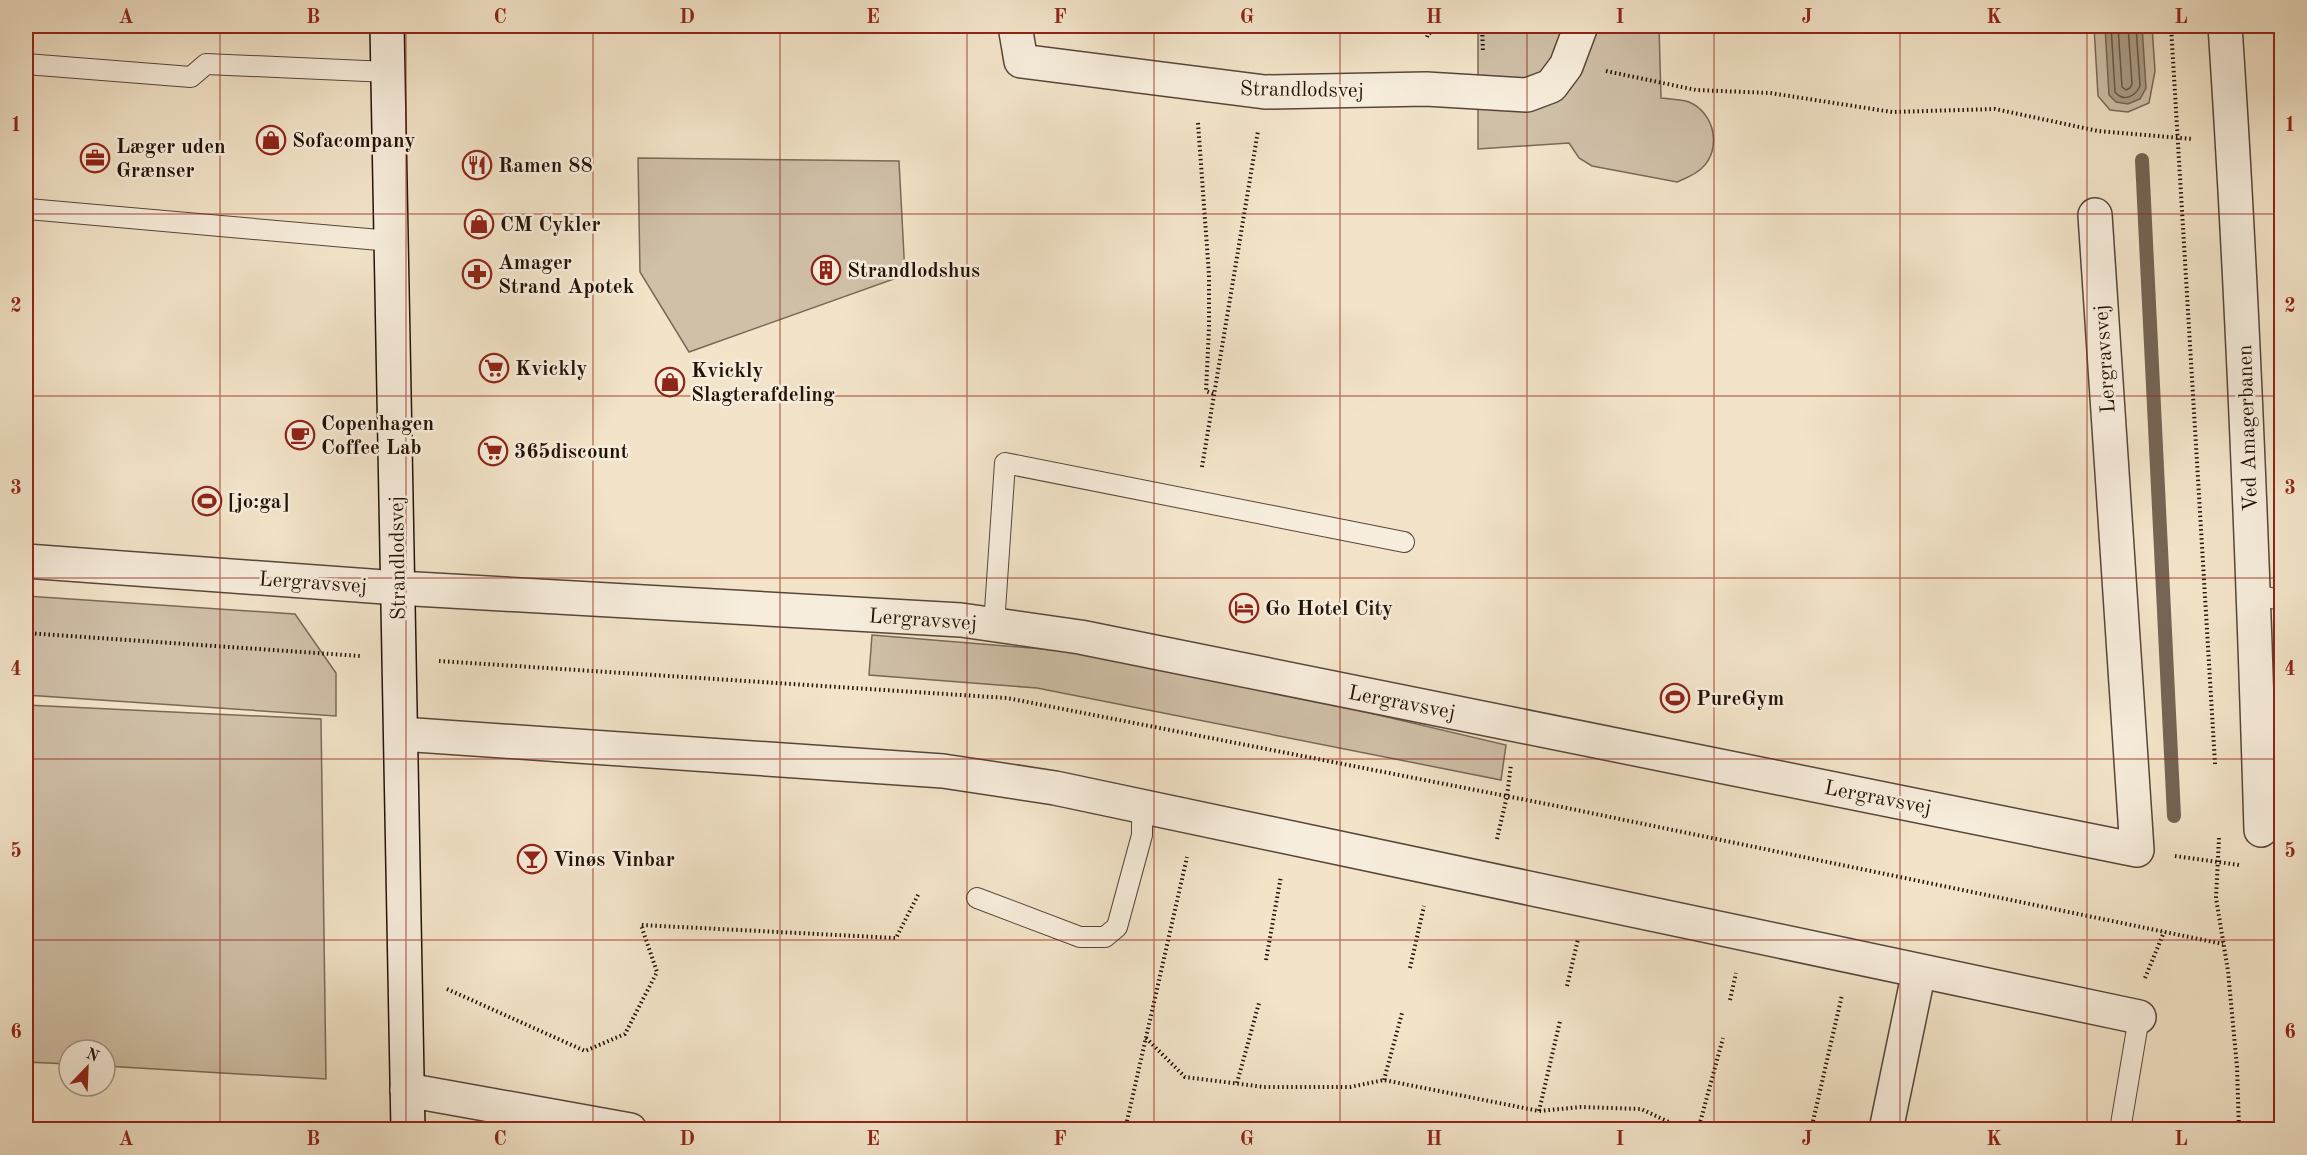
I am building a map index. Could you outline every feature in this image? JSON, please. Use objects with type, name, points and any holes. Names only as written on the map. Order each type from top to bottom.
[{"type":"street","name":"Strandlodsvej","points":[[387,26],[408,1130]]},
{"type":"street","name":"Strandlodsvej","points":[[1015,26],[1020,61],[1265,92],[1426,89],[1527,95],[1551,86],[1566,66],[1581,26]]},
{"type":"street","name":"Ved Amagerbanen","points":[[2225,26],[2240,267],[2268,598],[2269,716],[2261,830]]},
{"type":"street","name":"Lergravsvej","points":[[26,561],[398,588],[961,620],[1080,637],[2137,850],[2095,215]]},
{"type":"street","points":[[401,734],[943,771],[1056,788],[2139,1017]]},
{"type":"street","points":[[1886,1130],[1919,971]]},
{"type":"street","points":[[407,1090],[630,1130]]},
{"type":"lane","points":[[26,64],[192,77],[206,64],[388,72]]},
{"type":"lane","points":[[28,209],[391,241]]},
{"type":"lane","points":[[994,625],[1005,463],[1404,543]]},
{"type":"lane","points":[[977,898],[1080,938],[1105,937],[1117,927],[1142,836],[1142,806]]},
{"type":"lane","points":[[2120,1130],[2139,1017]]},
{"type":"path","points":[[1427,37],[1428,34],[1444,26]]},
{"type":"path","points":[[2171,26],[2216,776]]},
{"type":"path","points":[[1566,66],[1604,70],[1696,90],[1770,93],[1892,112],[1995,109],[2098,131],[2178,139],[2232,140]]},
{"type":"path","points":[[1202,84],[1198,124],[1209,296],[1206,391],[1214,394]]},
{"type":"path","points":[[1196,502],[1265,92]]},
{"type":"path","points":[[26,633],[1007,698],[1507,796],[2223,944]]},
{"type":"path","points":[[1488,879],[1507,796],[1516,724]]},
{"type":"path","points":[[1125,1130],[1196,818]]},
{"type":"path","points":[[2220,835],[2216,898],[2228,971],[2239,1130]]},
{"type":"path","points":[[1266,960],[1288,837]]},
{"type":"path","points":[[2137,850],[2217,863],[2245,865]]},
{"type":"path","points":[[1410,968],[1432,868]]},
{"type":"path","points":[[406,970],[585,1051],[625,1034],[657,972],[640,925],[896,938],[919,893]]},
{"type":"path","points":[[1567,986],[1587,901]]},
{"type":"path","points":[[2139,1017],[2143,983],[2164,932]]},
{"type":"path","points":[[1811,1130],[1851,957]]},
{"type":"path","points":[[1237,1083],[1259,1003]]},
{"type":"path","points":[[1384,1080],[1402,1014]]},
{"type":"path","points":[[1539,1111],[1560,1021]]},
{"type":"path","points":[[1146,1038],[1185,1077],[1264,1087],[1350,1087],[1384,1080],[1539,1111],[1581,1107],[1641,1109],[1686,1130]]},
{"type":"path","points":[[1698,1130],[1723,1038]]},
{"type":"shaded area","points":[[1478,26],[1659,26],[1661,98],[1689,102],[1705,114],[1713,132],[1714,142],[1708,160],[1696,173],[1677,182],[1592,166],[1579,158],[1569,143],[1478,149]]},
{"type":"shaded area","points":[[2094,26],[2152,26],[2155,71],[2149,103],[2128,112],[2110,110],[2098,96]]},
{"type":"shaded area","points":[[638,158],[899,161],[905,275],[689,352],[640,272]]},
{"type":"shaded area","points":[[26,596],[295,614],[336,673],[336,716],[26,695]]},
{"type":"shaded area","points":[[872,635],[1127,656],[1506,745],[1501,780],[1037,688],[869,675]]},
{"type":"shaded area","points":[[26,705],[321,719],[326,1079],[117,1067],[117,1038],[57,1038],[57,1063],[26,1062]]},
{"type":"water","points":[[2105,26],[2142,26],[2146,88],[2140,99],[2128,104],[2116,102],[2109,95]]},
{"type":"waterway","points":[[2142,160],[2174,816]]},
{"type":"place","name":"Sofacompany","points":[[271,140]]},
{"type":"place","name":"Læger uden Grænser","points":[[95,158]]},
{"type":"place","name":"Ramen 88","points":[[477,165]]},
{"type":"place","name":"CM Cykler","points":[[479,224]]},
{"type":"place","name":"Strandlodshus","points":[[826,270]]},
{"type":"place","name":"Amager Strand Apotek","points":[[477,274]]},
{"type":"place","name":"Kvickly","points":[[494,368]]},
{"type":"place","name":"Kvickly Slagterafdeling","points":[[670,382]]},
{"type":"place","name":"Copenhagen Coffee Lab","points":[[300,435]]},
{"type":"place","name":"365discount","points":[[493,451]]},
{"type":"place","name":"[jo:ga]","points":[[207,501]]},
{"type":"place","name":"Go Hotel City","points":[[1244,608]]},
{"type":"place","name":"PureGym","points":[[1675,698]]},
{"type":"place","name":"Vinøs Vinbar","points":[[532,859]]}]
